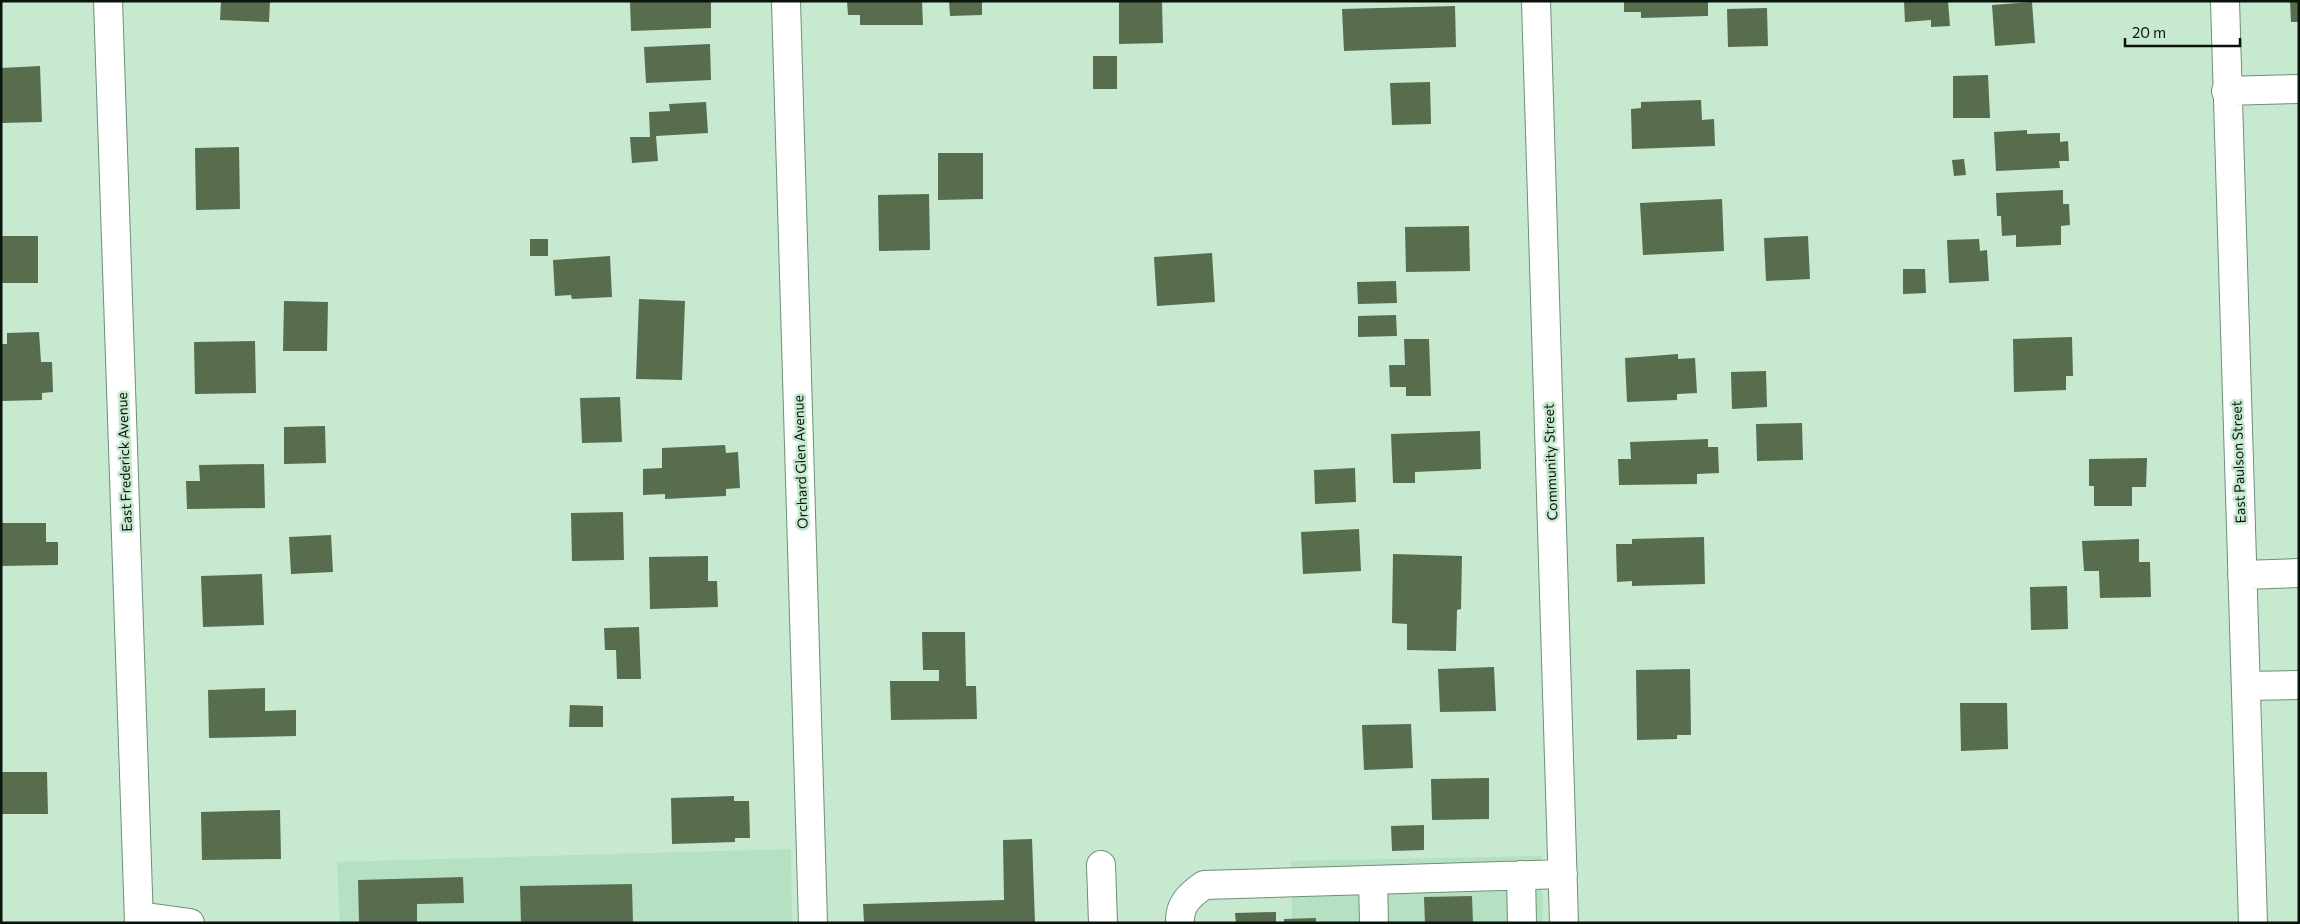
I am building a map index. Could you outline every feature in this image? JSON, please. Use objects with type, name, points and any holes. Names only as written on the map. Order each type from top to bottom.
[{"type":"street","name":"East Frederick Avenue","points":[[108,1],[139,920]]},
{"type":"street","name":"Orchard Glen Avenue","points":[[786,1],[813,923]]},
{"type":"street","name":"Community Street","points":[[1536,1],[1564,923]]},
{"type":"street","name":"East Paulson Street","points":[[2225,1],[2226,91],[2253,923]]},
{"type":"street","points":[[2226,91],[2299,89]]},
{"type":"street","points":[[2242,575],[2299,574]]},
{"type":"street","points":[[2246,686],[2299,685]]},
{"type":"street","points":[[1101,865],[1104,923]]},
{"type":"street","points":[[1180,923],[1180,917],[1187,897],[1204,885],[1563,874]]},
{"type":"street","points":[[1521,875],[1522,923]]},
{"type":"street","points":[[1373,880],[1374,923]]},
{"type":"street","points":[[139,920],[190,923]]},
{"type":"shaded area","points":[[791,849],[792,923],[340,923],[337,862]]},
{"type":"shaded area","points":[[1542,856],[1543,923],[1292,923],[1291,861]]},
{"type":"building","points":[[221,1],[270,1],[269,22],[220,20]]},
{"type":"building","points":[[630,1],[711,1],[711,28],[631,31]]},
{"type":"building","points":[[847,1],[922,1],[923,25],[860,25],[860,15],[848,15]]},
{"type":"building","points":[[949,1],[982,1],[982,15],[950,16]]},
{"type":"building","points":[[1119,1],[1162,1],[1163,43],[1119,44]]},
{"type":"building","points":[[1624,1],[1708,1],[1708,16],[1641,18],[1641,12],[1624,12]]},
{"type":"building","points":[[1904,1],[1948,1],[1950,26],[1931,27],[1931,20],[1905,22]]},
{"type":"building","points":[[2290,1],[2299,1],[2299,22],[2291,22]]},
{"type":"building","points":[[2032,2],[2035,43],[1995,46],[1992,5]]},
{"type":"building","points":[[1455,6],[1456,47],[1344,51],[1342,9]]},
{"type":"building","points":[[1767,8],[1768,46],[1728,47],[1727,9]]},
{"type":"building","points":[[710,44],[711,80],[646,83],[644,47]]},
{"type":"building","points":[[1093,56],[1117,56],[1117,89],[1093,89]]},
{"type":"building","points":[[40,66],[42,122],[1,123],[1,68]]},
{"type":"building","points":[[1988,75],[1990,118],[1953,118],[1953,76]]},
{"type":"building","points":[[1430,82],[1431,124],[1392,125],[1390,83]]},
{"type":"building","points":[[1701,100],[1702,120],[1714,119],[1715,146],[1632,149],[1631,109],[1641,108],[1641,102]]},
{"type":"building","points":[[706,102],[708,133],[656,136],[658,161],[632,163],[630,137],[650,137],[649,112],[670,111],[669,104]]},
{"type":"building","points":[[2027,130],[2027,134],[2060,133],[2060,142],[2068,141],[2069,161],[2059,161],[2060,168],[1996,171],[1994,132]]},
{"type":"building","points":[[239,147],[240,209],[196,210],[195,148]]},
{"type":"building","points":[[938,153],[983,153],[983,199],[938,200]]},
{"type":"building","points":[[1964,159],[1966,175],[1954,176],[1952,160]]},
{"type":"building","points":[[2063,190],[2063,204],[2069,204],[2070,225],[2061,226],[2061,245],[2016,247],[2016,235],[2002,236],[2001,216],[1997,216],[1996,193]]},
{"type":"building","points":[[929,194],[930,250],[879,251],[878,195]]},
{"type":"building","points":[[1722,199],[1724,251],[1643,255],[1640,203]]},
{"type":"building","points":[[1469,226],[1470,271],[1406,272],[1405,227]]},
{"type":"building","points":[[1,236],[38,236],[38,283],[1,283]]},
{"type":"building","points":[[1808,236],[1810,279],[1766,281],[1764,238]]},
{"type":"building","points":[[530,239],[548,239],[548,256],[530,256]]},
{"type":"building","points":[[1979,239],[1980,251],[1987,250],[1989,281],[1949,283],[1947,240]]},
{"type":"building","points":[[1212,253],[1215,302],[1157,306],[1154,257]]},
{"type":"building","points":[[610,256],[612,297],[572,299],[571,295],[555,296],[553,260]]},
{"type":"building","points":[[1903,269],[1925,269],[1926,293],[1903,294]]},
{"type":"building","points":[[1396,281],[1397,303],[1358,304],[1357,282]]},
{"type":"building","points":[[639,299],[685,301],[682,380],[636,379]]},
{"type":"building","points":[[284,301],[328,302],[327,351],[283,351]]},
{"type":"building","points":[[1396,315],[1397,336],[1358,337],[1358,316]]},
{"type":"building","points":[[39,332],[41,362],[52,362],[53,392],[42,393],[42,400],[1,401],[1,344],[7,344],[7,333]]},
{"type":"building","points":[[2072,337],[2073,376],[2066,376],[2066,390],[2014,392],[2013,339]]},
{"type":"building","points":[[1404,339],[1429,339],[1431,396],[1406,396],[1406,387],[1390,387],[1389,365],[1405,365]]},
{"type":"building","points":[[255,341],[256,393],[195,394],[194,342]]},
{"type":"building","points":[[1678,354],[1678,359],[1695,358],[1697,393],[1677,394],[1677,400],[1627,402],[1625,358]]},
{"type":"building","points":[[1766,371],[1767,407],[1732,409],[1731,372]]},
{"type":"building","points":[[620,397],[622,442],[582,443],[580,398]]},
{"type":"building","points":[[1802,423],[1803,460],[1757,461],[1756,424]]},
{"type":"building","points":[[325,426],[326,463],[284,464],[284,427]]},
{"type":"building","points":[[1480,431],[1481,469],[1415,472],[1415,483],[1393,483],[1391,434]]},
{"type":"building","points":[[1708,439],[1708,447],[1718,447],[1719,473],[1697,474],[1697,484],[1619,485],[1618,459],[1631,459],[1630,442]]},
{"type":"building","points":[[725,445],[726,453],[738,452],[740,488],[726,489],[726,496],[665,499],[665,494],[643,495],[643,469],[662,468],[662,448]]},
{"type":"building","points":[[2147,458],[2146,487],[2132,487],[2132,506],[2094,506],[2094,486],[2089,486],[2089,459]]},
{"type":"building","points":[[264,464],[265,508],[187,509],[186,481],[200,481],[199,465]]},
{"type":"building","points":[[1355,468],[1356,502],[1315,504],[1314,470]]},
{"type":"building","points":[[623,512],[624,560],[572,561],[571,513]]},
{"type":"building","points":[[1,523],[46,523],[46,542],[58,542],[58,565],[1,566]]},
{"type":"building","points":[[1359,529],[1361,571],[1303,574],[1301,532]]},
{"type":"building","points":[[331,535],[333,572],[291,574],[289,537]]},
{"type":"building","points":[[1704,537],[1705,584],[1632,586],[1632,581],[1617,582],[1616,544],[1632,544],[1632,539]]},
{"type":"building","points":[[2139,539],[2139,562],[2150,562],[2151,597],[2100,598],[2099,571],[2084,571],[2082,541]]},
{"type":"building","points":[[1393,554],[1462,556],[1461,609],[1457,610],[1456,651],[1407,650],[1407,624],[1392,623]]},
{"type":"building","points":[[708,556],[708,581],[717,581],[718,607],[650,609],[649,557]]},
{"type":"building","points":[[262,574],[264,625],[203,627],[201,576]]},
{"type":"building","points":[[2067,586],[2068,629],[2031,630],[2030,587]]},
{"type":"building","points":[[639,627],[641,679],[617,679],[616,650],[605,650],[604,628]]},
{"type":"building","points":[[922,632],[965,632],[966,686],[976,686],[977,719],[891,720],[890,681],[939,681],[939,670],[923,670]]},
{"type":"building","points":[[1494,667],[1496,711],[1440,712],[1438,669]]},
{"type":"building","points":[[1690,669],[1691,735],[1677,735],[1677,739],[1637,740],[1636,670]]},
{"type":"building","points":[[265,688],[265,711],[296,710],[296,736],[209,738],[208,690]]},
{"type":"building","points":[[1960,703],[2007,703],[2008,749],[1961,751]]},
{"type":"building","points":[[570,705],[603,706],[603,727],[569,727]]},
{"type":"building","points":[[1411,724],[1413,768],[1364,770],[1362,725]]},
{"type":"building","points":[[1,772],[47,772],[48,814],[1,814]]},
{"type":"building","points":[[1489,778],[1489,819],[1432,820],[1431,779]]},
{"type":"building","points":[[734,796],[734,801],[749,801],[750,838],[735,838],[735,842],[672,844],[671,798]]},
{"type":"building","points":[[280,810],[281,859],[202,860],[201,812]]},
{"type":"building","points":[[1424,825],[1424,850],[1392,851],[1391,826]]},
{"type":"building","points":[[1032,839],[1035,923],[864,923],[863,904],[1004,900],[1003,840]]},
{"type":"building","points":[[463,877],[464,903],[417,904],[417,923],[359,923],[358,880]]},
{"type":"building","points":[[632,884],[633,923],[521,923],[520,886]]},
{"type":"building","points":[[1472,896],[1473,923],[1425,923],[1424,897]]},
{"type":"building","points":[[1276,912],[1276,923],[1236,923],[1235,913]]},
{"type":"building","points":[[1316,918],[1316,923],[1284,923],[1284,919]]}]
